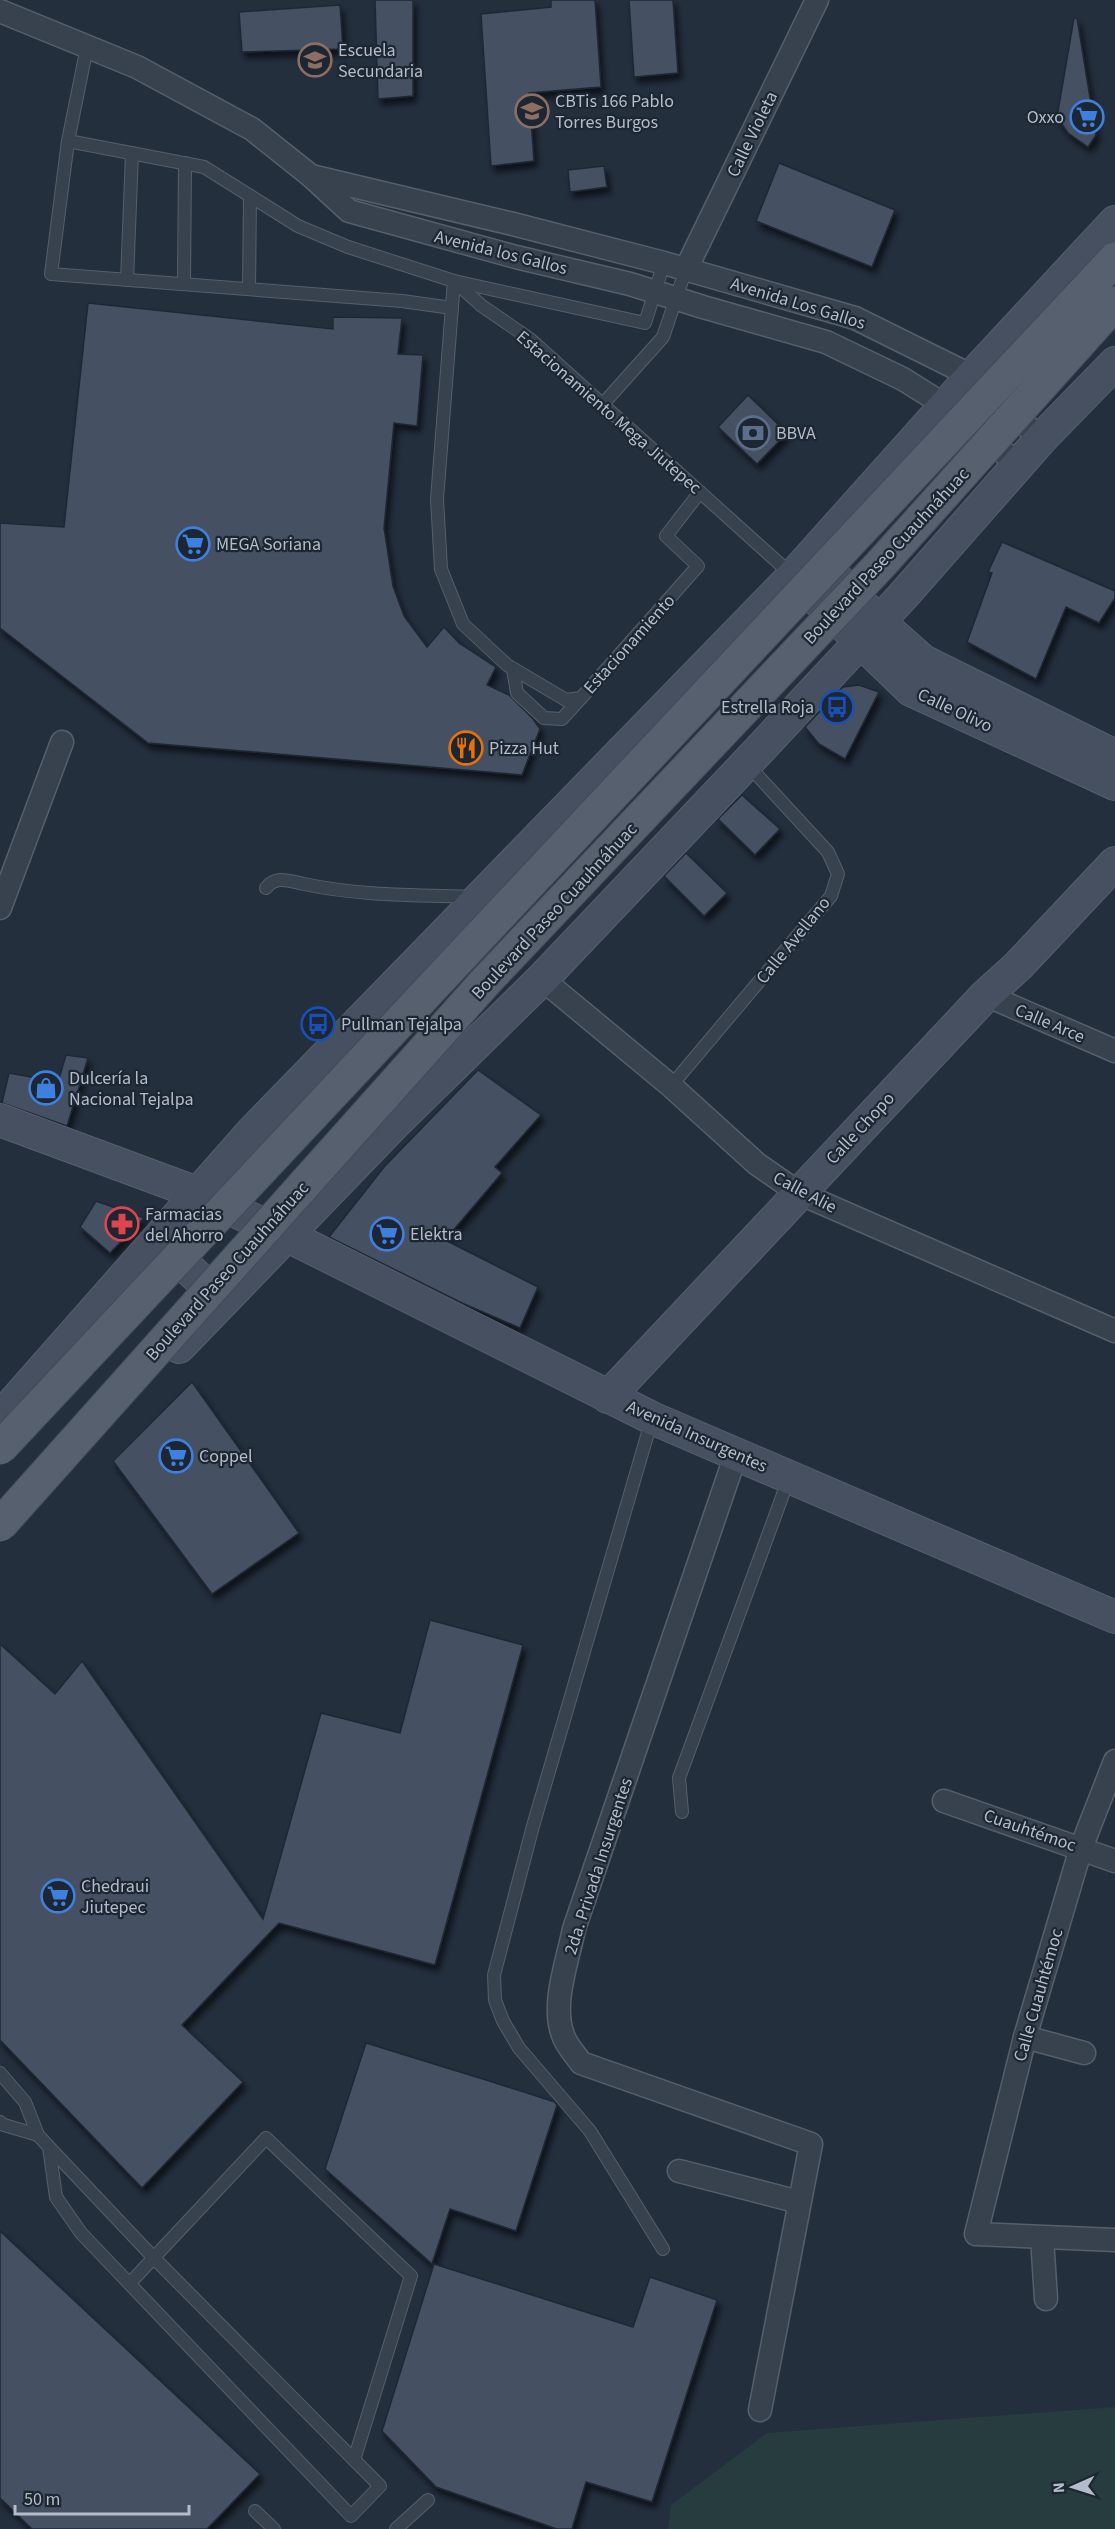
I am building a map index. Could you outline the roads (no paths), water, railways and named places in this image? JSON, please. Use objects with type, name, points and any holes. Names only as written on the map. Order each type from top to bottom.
[{"type":"main road","name":"Boulevard Paseo Cuauhnáhuac","points":[[0,1448],[1115,259]]},
{"type":"main road","name":"Boulevard Paseo Cuauhnáhuac","points":[[0,1525],[479,989],[880,565],[1115,303]]},
{"type":"street","name":"Calle Violeta","points":[[692,271],[817,0]]},
{"type":"street","name":"Avenida los Gallos","points":[[0,11],[137,67],[252,129],[349,211],[516,257],[630,284],[703,307]]},
{"type":"street","name":"Avenida los Gallos","points":[[311,177],[502,221],[692,271]]},
{"type":"street","points":[[0,1418],[252,1132],[803,565],[972,376],[1115,222]]},
{"type":"street","name":"Avenida Los Gallos","points":[[692,271],[855,318],[972,376],[1041,439]]},
{"type":"street","name":"Avenida Los Gallos","points":[[703,307],[826,342],[903,379],[946,406],[1020,465]]},
{"type":"street","name":"Boulevard Paseo Cuauhnáhuac","points":[[0,1538],[223,1301],[398,1120],[542,979],[747,763],[870,632],[1041,439],[1115,363]]},
{"type":"street","name":"Calle Olivo","points":[[803,565],[870,632],[910,690],[1115,784]]},
{"type":"street","name":"Calle Olivo","points":[[870,632],[923,661],[1115,756]]},
{"type":"street","points":[[0,908],[62,742]]},
{"type":"street","name":"Calle Chopo","points":[[608,1397],[986,995],[1017,966],[1115,863]]},
{"type":"street","name":"Calle Alie","points":[[542,979],[671,1086],[757,1164],[800,1193],[1115,1331]]},
{"type":"street","name":"Calle Arce","points":[[986,995],[1115,1051]]},
{"type":"street","points":[[329,1053],[398,1120]]},
{"type":"street","name":"Avenida Insurgentes","points":[[0,1120],[197,1193],[652,1418],[1115,1617]]},
{"type":"street","points":[[186,1265],[218,1231],[197,1193]]},
{"type":"street","points":[[158,1240],[223,1301]]},
{"type":"street","name":"2da. Privada Insurgentes","points":[[736,1454],[574,1929],[561,1992],[559,2019],[563,2037],[581,2063],[811,2144],[760,2410]]},
{"type":"street","name":"Calle Cuauhtémoc","points":[[1042,2238],[976,2234],[1025,2037],[1081,1848],[1115,1761]]},
{"type":"street","name":"Cuauhtémoc","points":[[944,1801],[1115,1861]]},
{"type":"street","points":[[1025,2037],[1084,2053]]},
{"type":"street","points":[[679,2171],[799,2202]]},
{"type":"street","points":[[1046,2299],[1042,2238],[1115,2240]]},
{"type":"lane","points":[[87,47],[68,141],[51,274],[402,301],[452,308]]},
{"type":"lane","name":"Estacionamiento Mega Jiutepec","points":[[68,141],[204,167],[298,226],[338,243],[454,281],[482,306],[530,339],[700,492],[803,565]]},
{"type":"lane","points":[[127,280],[132,153]]},
{"type":"lane","points":[[184,284],[185,163]]},
{"type":"lane","points":[[249,289],[250,196]]},
{"type":"lane","points":[[603,404],[663,337],[664,263]]},
{"type":"lane","points":[[454,281],[645,323],[665,295],[692,271]]},
{"type":"lane","name":"Estacionamiento","points":[[454,281],[437,498],[441,569],[463,624],[513,669],[566,700],[581,698],[698,566],[666,536],[700,492]]},
{"type":"lane","points":[[513,669],[517,693],[544,718],[562,718],[581,698]]},
{"type":"lane","name":"Calle Avellano","points":[[671,1086],[831,896],[838,874],[828,852],[747,763]]},
{"type":"lane","points":[[266,888],[271,882],[280,879],[326,889],[374,894],[478,897]]},
{"type":"lane","points":[[652,1418],[533,1826],[494,1975],[495,2000],[503,2021],[519,2048],[590,2131],[663,2248]]},
{"type":"lane","points":[[682,1812],[679,1778],[789,1477]]},
{"type":"lane","points":[[0,2073],[25,2102],[38,2135],[49,2147],[153,2257],[380,2486],[351,2516],[81,2233],[56,2198],[49,2147]]},
{"type":"lane","points":[[0,2122],[38,2135]]},
{"type":"lane","points":[[130,2283],[266,2138],[411,2276],[354,2460]]},
{"type":"lane","points":[[396,2529],[428,2500]]},
{"type":"lane","points":[[255,2511],[274,2529]]},
{"type":"place","name":"Escuela Secundaria","points":[[315,60]]},
{"type":"place","name":"CBTis 166 Pablo Torres Burgos","points":[[532,111]]},
{"type":"place","name":"Oxxo","points":[[1087,117]]},
{"type":"place","name":"BBVA","points":[[753,433]]},
{"type":"place","name":"MEGA Soriana","points":[[193,544]]},
{"type":"place","name":"Estrella Roja","points":[[837,707]]},
{"type":"place","name":"Pizza Hut","points":[[466,748]]},
{"type":"place","name":"Pullman Tejalpa","points":[[318,1024]]},
{"type":"place","name":"Dulcería la Nacional Tejalpa","points":[[46,1088]]},
{"type":"place","name":"Farmacias del Ahorro","points":[[122,1224]]},
{"type":"place","name":"Elektra","points":[[387,1234]]},
{"type":"place","name":"Coppel","points":[[176,1456]]},
{"type":"place","name":"Chedraui Jiutepec","points":[[58,1896]]}]
